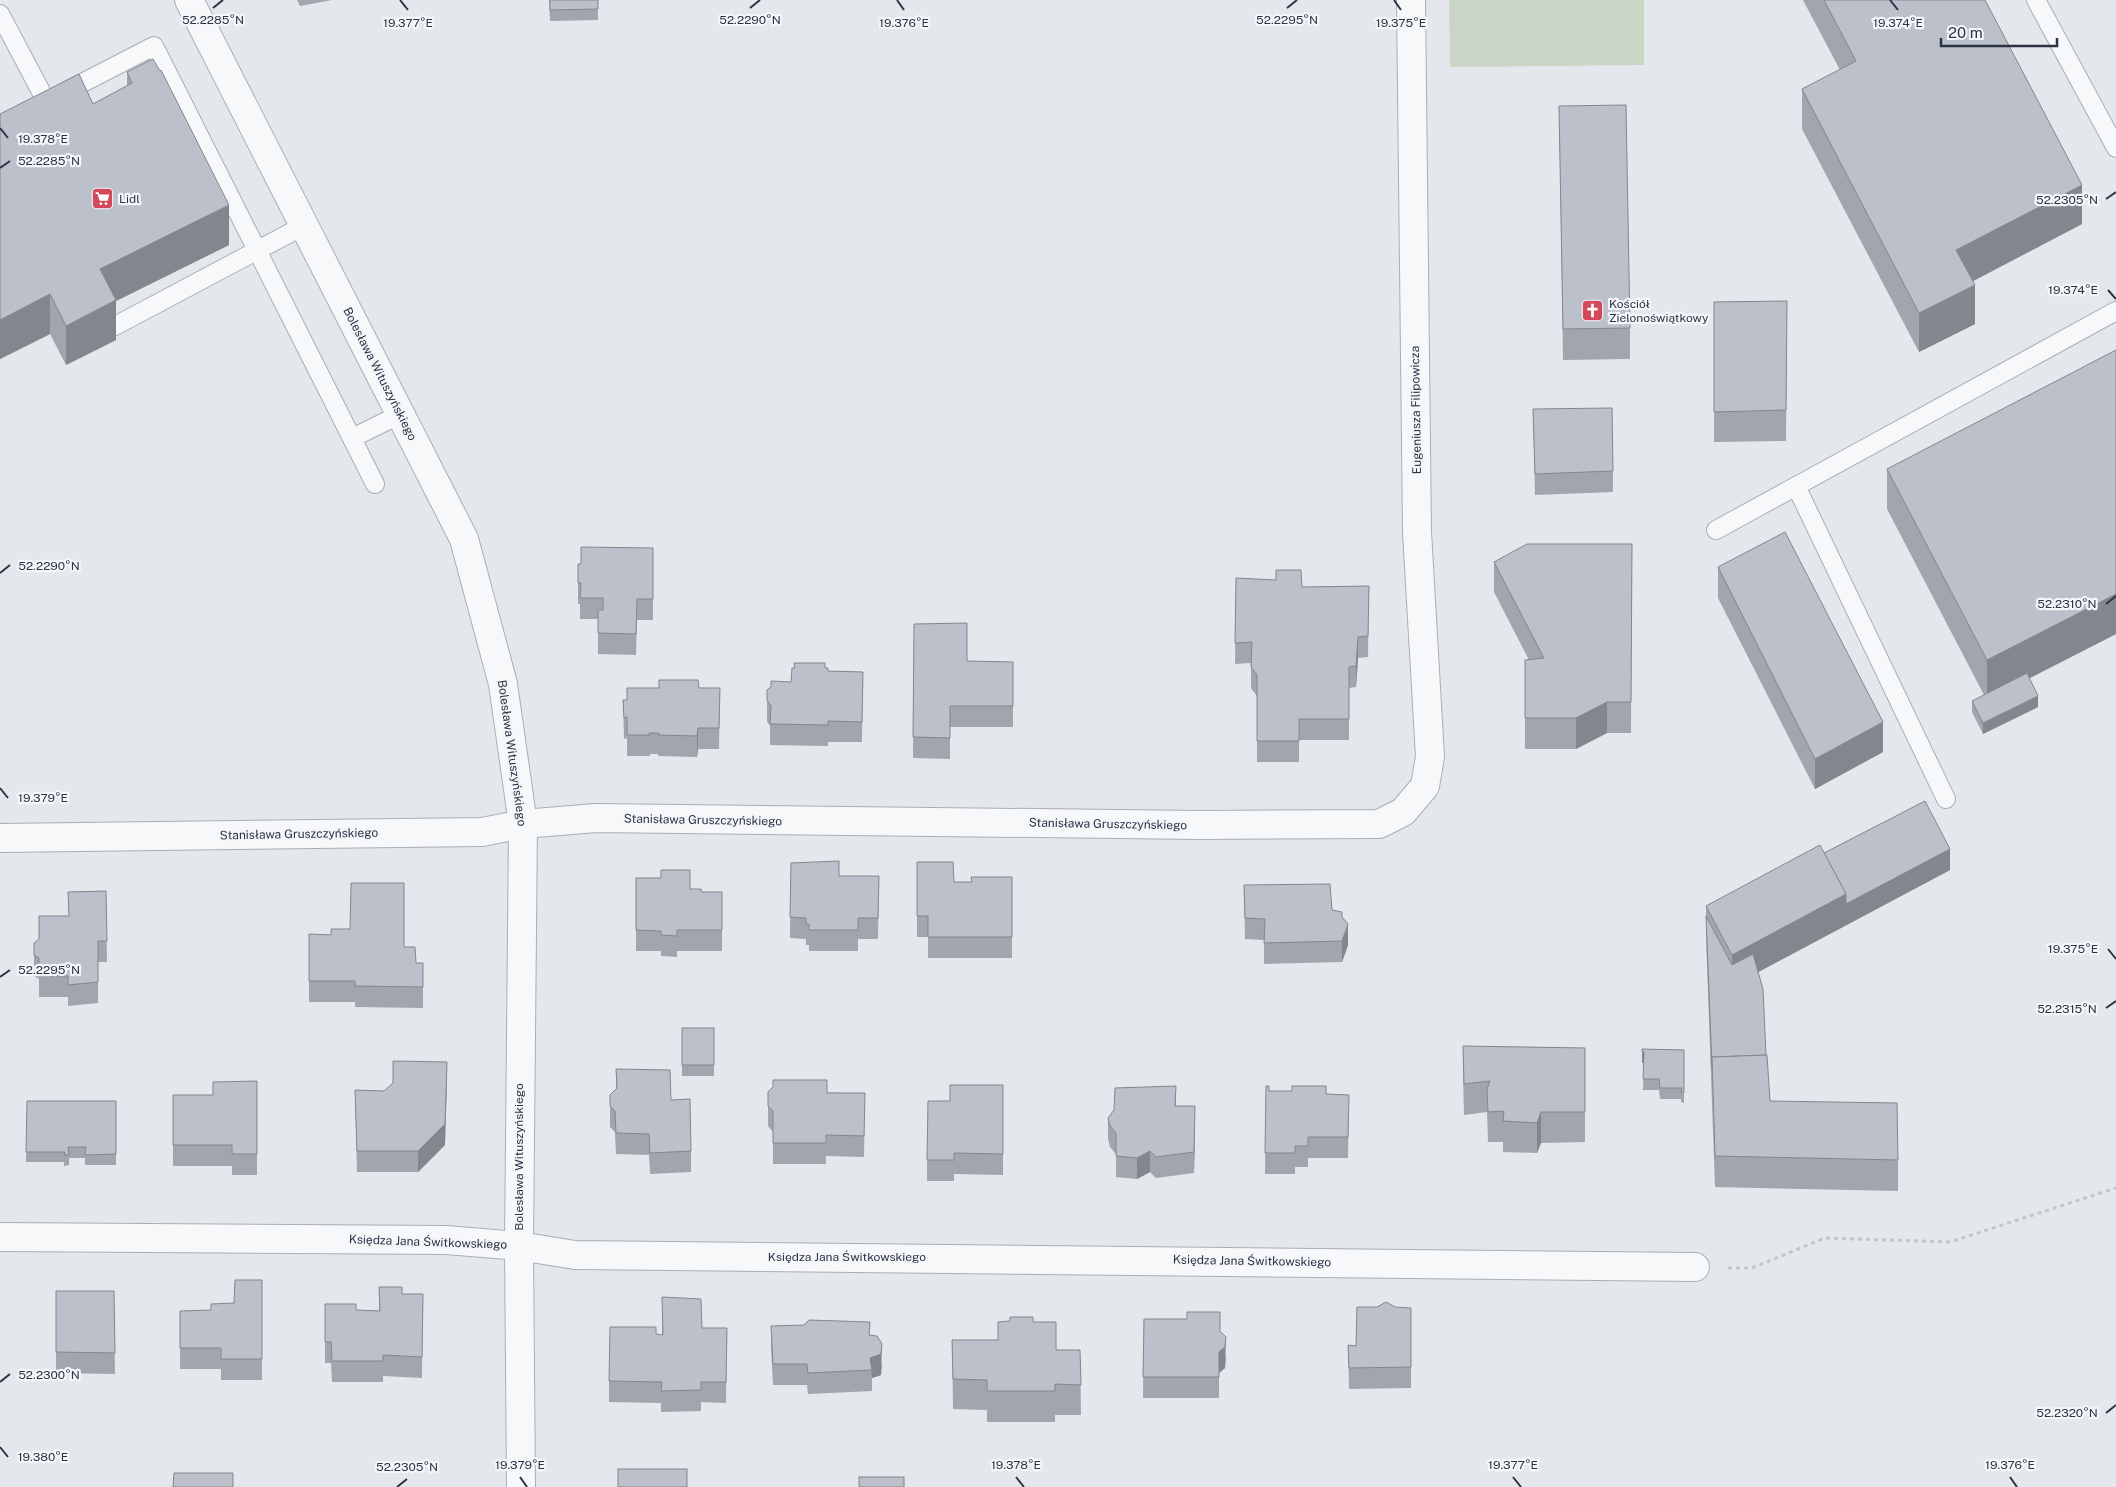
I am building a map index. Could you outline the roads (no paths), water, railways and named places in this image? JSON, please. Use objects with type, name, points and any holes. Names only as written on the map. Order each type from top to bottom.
[{"type":"street","name":"Bolesława Wituszyńskiego","points":[[189,0],[464,539],[503,684],[523,824],[519,1246],[521,1487]]},
{"type":"street","name":"Eugeniusza Filipowicza","points":[[1403,812],[1425,786],[1430,757],[1417,532],[1412,0]]},
{"type":"street","name":"Stanisława Gruszczyńskiego","points":[[0,838],[482,832],[523,824],[596,818],[1200,825],[1379,824],[1403,812]]},
{"type":"street","name":"Księdza Jana Świtkowskiego","points":[[0,1237],[446,1240],[519,1246],[575,1255],[1695,1267]]},
{"type":"lane","points":[[2036,0],[2116,148]]},
{"type":"lane","points":[[0,14],[38,105],[154,46],[375,484]]},
{"type":"lane","points":[[115,326],[305,225]]},
{"type":"lane","points":[[1716,530],[2116,312]]},
{"type":"lane","points":[[352,438],[401,414]]},
{"type":"lane","points":[[1796,486],[1946,798]]},
{"type":"place","name":"Lidl","points":[[103,199]]},
{"type":"place","name":"Kościół Zielonoświątkowy","points":[[1593,311]]}]
